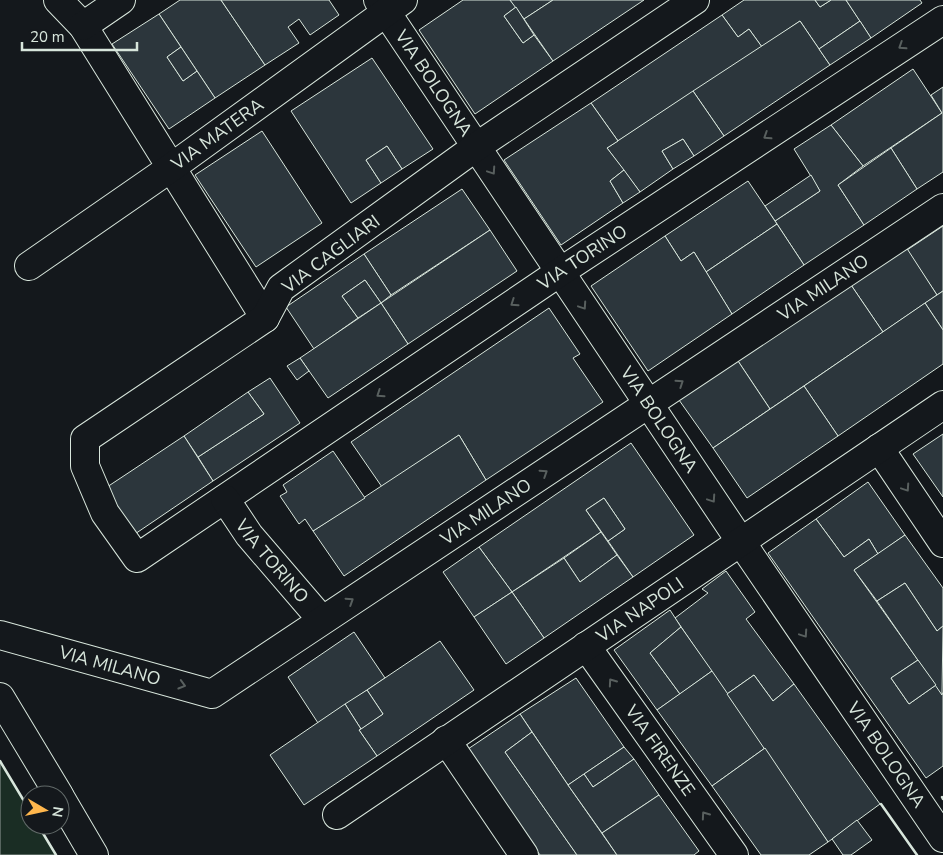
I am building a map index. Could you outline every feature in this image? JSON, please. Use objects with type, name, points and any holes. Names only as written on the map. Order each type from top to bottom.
[{"type":"street","points":[[58,0],[83,26],[265,318]]},
{"type":"street","points":[[83,26],[121,0]]},
{"type":"street","name":"VIA CAGLIARI","points":[[137,558],[105,513],[85,466],[85,439],[265,318],[281,288],[476,147],[695,0]]},
{"type":"street","name":"VIA BOLOGNA","points":[[389,4],[476,147],[741,542],[943,838]]},
{"type":"street","name":"VIA MATERA","points":[[28,266],[172,167],[389,4]]},
{"type":"street","name":"VIA TORINO","points":[[137,558],[560,272],[943,20]]},
{"type":"street","name":"VIA MILANO","points":[[0,635],[212,694],[943,208]]},
{"type":"street","name":"VIA NAPOLI","points":[[337,815],[943,405]]},
{"type":"street","points":[[879,448],[943,543]]},
{"type":"street","name":"VIA TORINO","points":[[225,499],[249,536],[322,620]]},
{"type":"street","name":"VIA FIRENZE","points":[[586,646],[734,855]]},
{"type":"street","points":[[0,696],[53,785]]},
{"type":"street","points":[[446,740],[524,855]]},
{"type":"street","points":[[70,815],[94,855]]},
{"type":"green space","points":[[0,761],[20,794],[20,835],[44,835],[56,855],[0,855]]},
{"type":"building","points":[[180,0],[221,0],[265,65],[215,98],[159,14]]},
{"type":"building","points":[[221,0],[329,0],[339,15],[310,35],[299,19],[288,27],[299,43],[265,65]]},
{"type":"building","points":[[463,0],[510,0],[516,7],[504,16],[523,43],[534,35],[553,61],[475,114],[419,30]]},
{"type":"building","points":[[510,0],[553,0],[524,19]]},
{"type":"building","points":[[553,0],[644,0],[553,61],[524,19]]},
{"type":"building","points":[[744,0],[815,0],[820,7],[831,0],[846,0],[860,21],[819,49],[800,21],[762,47],[749,29],[738,37],[722,15]]},
{"type":"building","points":[[815,0],[831,0],[820,7]]},
{"type":"building","points":[[846,0],[920,0],[922,3],[871,38]]},
{"type":"building","points":[[516,7],[534,35],[523,43],[504,16]]},
{"type":"building","points":[[159,14],[181,47],[167,57],[183,81],[197,71],[215,98],[169,129],[112,44]]},
{"type":"building","points":[[722,15],[738,37],[749,29],[762,47],[618,141],[591,103]]},
{"type":"building","points":[[800,21],[830,65],[724,136],[693,91]]},
{"type":"building","points":[[860,21],[871,38],[830,65],[819,49]]},
{"type":"building","points":[[181,47],[197,71],[183,81],[167,57]]},
{"type":"building","points":[[372,58],[433,149],[402,169],[387,146],[366,160],[381,183],[351,203],[291,111]]},
{"type":"building","points":[[913,69],[942,113],[863,166],[831,125]]},
{"type":"building","points":[[943,87],[943,172],[917,189],[891,148],[942,113],[931,95]]},
{"type":"building","points":[[693,91],[724,136],[694,156],[683,139],[662,151],[673,169],[640,192],[607,148]]},
{"type":"building","points":[[591,103],[618,141],[607,148],[624,170],[610,181],[623,203],[561,245],[504,160]]},
{"type":"building","points":[[831,125],[863,166],[838,185],[864,225],[804,265],[775,221],[820,191],[794,149]]},
{"type":"building","points":[[262,131],[322,223],[256,267],[195,175]]},
{"type":"building","points":[[683,139],[694,156],[673,169],[662,151]]},
{"type":"building","points":[[387,146],[402,169],[381,183],[366,160]]},
{"type":"building","points":[[891,148],[917,189],[864,225],[838,185]]},
{"type":"building","points":[[624,170],[640,192],[623,203],[610,181]]},
{"type":"building","points":[[811,175],[820,191],[775,221],[765,206]]},
{"type":"building","points":[[748,181],[777,224],[706,272],[694,252],[681,261],[665,236]]},
{"type":"building","points":[[462,189],[490,230],[391,295],[364,254]]},
{"type":"building","points":[[777,224],[804,265],[732,314],[706,272]]},
{"type":"building","points":[[943,226],[943,291],[937,295],[907,250]]},
{"type":"building","points":[[490,230],[517,271],[408,344],[381,303]]},
{"type":"building","points":[[665,236],[681,261],[694,252],[732,314],[648,371],[591,286]]},
{"type":"building","points":[[906,247],[937,295],[883,332],[851,285]]},
{"type":"building","points":[[364,254],[391,295],[381,303],[365,280],[342,296],[358,318],[314,349],[286,307]]},
{"type":"building","points":[[365,280],[381,303],[358,318],[342,296]]},
{"type":"building","points":[[849,282],[883,332],[770,409],[738,361]]},
{"type":"building","points":[[943,291],[943,330],[925,303]]},
{"type":"building","points":[[381,303],[408,344],[328,398],[300,358]]},
{"type":"building","points":[[925,303],[943,330],[943,364],[838,436],[804,386]]},
{"type":"building","points":[[549,308],[580,354],[573,358],[603,402],[486,480],[459,435],[382,487],[351,442]]},
{"type":"building","points":[[300,358],[309,371],[297,380],[287,366]]},
{"type":"building","points":[[738,361],[770,409],[713,448],[679,400]]},
{"type":"building","points":[[270,378],[300,423],[213,481],[198,457],[264,414],[248,392]]},
{"type":"building","points":[[804,386],[838,436],[747,498],[713,448]]},
{"type":"building","points":[[248,392],[264,414],[198,457],[184,436]]},
{"type":"building","points":[[943,434],[943,497],[913,454]]},
{"type":"building","points":[[459,435],[486,480],[344,576],[313,531]]},
{"type":"building","points":[[184,436],[213,481],[132,536],[101,491]]},
{"type":"building","points":[[631,443],[694,535],[633,577],[608,541],[625,529],[604,498],[586,510],[601,532],[512,592],[479,547]]},
{"type":"building","points":[[333,451],[365,498],[313,531],[305,519],[299,524],[280,496],[287,492],[283,485]]},
{"type":"building","points":[[868,482],[905,535],[878,554],[869,539],[844,557],[816,519]]},
{"type":"building","points":[[604,498],[625,529],[608,541],[586,510]]},
{"type":"building","points":[[816,519],[844,557],[869,539],[878,554],[854,570],[918,660],[891,678],[909,704],[936,685],[943,694],[943,766],[926,778],[768,553]]},
{"type":"building","points":[[601,532],[617,555],[580,582],[564,558]]},
{"type":"building","points":[[905,535],[943,588],[943,626],[937,631],[905,583],[877,601],[854,570]]},
{"type":"building","points":[[479,547],[512,592],[474,617],[443,572]]},
{"type":"building","points":[[617,555],[633,577],[544,638],[512,592],[564,558],[580,582]]},
{"type":"building","points":[[726,571],[755,612],[746,619],[794,684],[773,701],[754,675],[727,694],[675,618],[708,593],[702,589]]},
{"type":"building","points":[[905,583],[937,631],[943,626],[942,695],[877,601]]},
{"type":"building","points":[[512,592],[544,638],[506,664],[474,617]]},
{"type":"building","points":[[670,610],[681,627],[650,653],[680,694],[657,710],[614,650]]},
{"type":"building","points":[[681,627],[712,671],[680,694],[650,653]]},
{"type":"building","points":[[354,632],[385,678],[318,723],[288,677]]},
{"type":"building","points":[[440,641],[474,690],[377,756],[359,730],[383,714],[367,690]]},
{"type":"building","points":[[918,660],[936,685],[909,704],[891,678]]},
{"type":"building","points":[[712,671],[765,748],[712,786],[657,710]]},
{"type":"building","points":[[754,675],[773,701],[794,684],[880,804],[828,842],[727,694]]},
{"type":"building","points":[[576,678],[624,747],[568,785],[520,714]]},
{"type":"building","points":[[367,690],[383,714],[361,729],[345,704]]},
{"type":"building","points":[[345,704],[361,729],[359,730],[377,756],[304,805],[270,755]]},
{"type":"building","points":[[520,714],[532,732],[505,752],[577,855],[540,855],[468,749]]},
{"type":"building","points":[[532,732],[617,855],[577,855],[505,752]]},
{"type":"building","points":[[624,747],[634,759],[593,787],[584,774]]},
{"type":"building","points":[[765,748],[828,842],[809,855],[761,855],[712,786]]},
{"type":"building","points":[[634,759],[659,795],[602,833],[568,785],[584,774],[593,787]]},
{"type":"building","points":[[659,795],[699,851],[694,855],[617,855],[602,833]]},
{"type":"building","points":[[857,820],[872,840],[851,855],[843,855],[832,839]]},
{"type":"wall","points":[[0,761],[20,794]]},
{"type":"wall","points":[[881,804],[917,855]]},
{"type":"wall","points":[[44,835],[56,855]]}]
